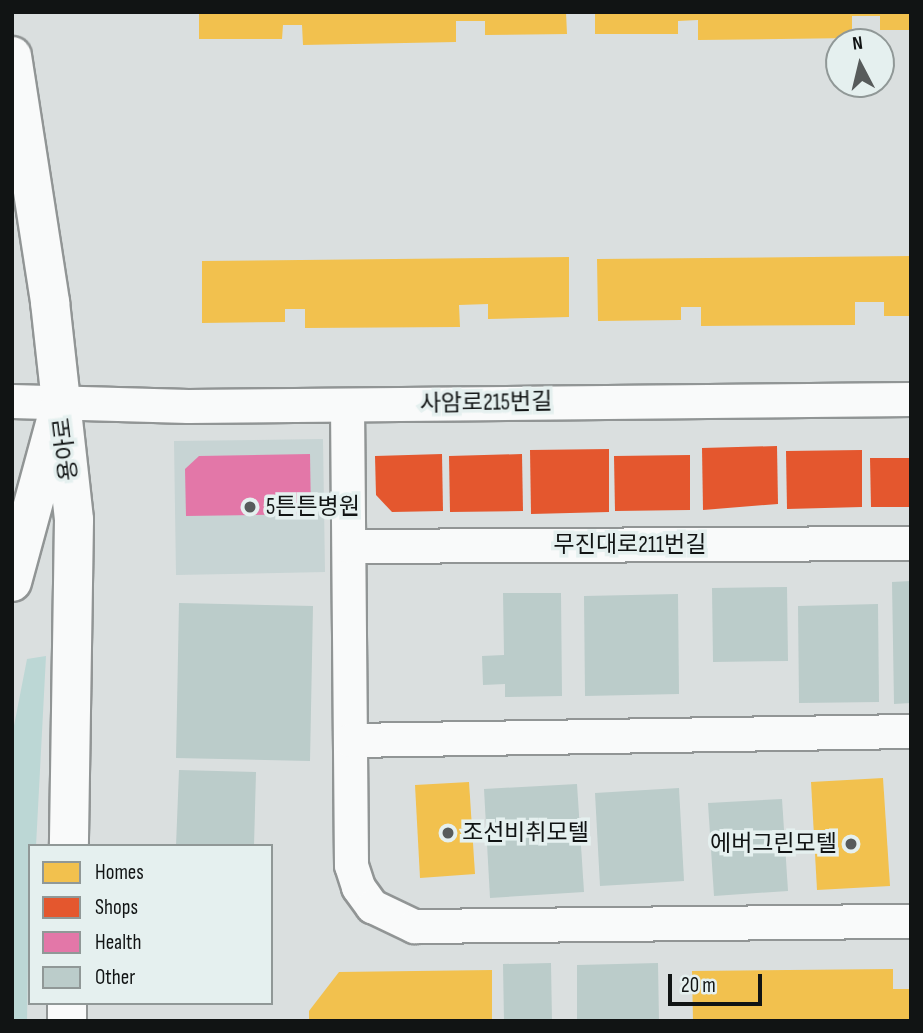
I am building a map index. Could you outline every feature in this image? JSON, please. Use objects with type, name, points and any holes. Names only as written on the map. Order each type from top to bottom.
[{"type":"main road","name":"용아로","points":[[12,56],[50,302],[74,520],[69,844]]},
{"type":"main road","points":[[12,582],[60,405]]},
{"type":"street","name":"사암로215번길","points":[[12,401],[60,405],[347,405],[911,398]]},
{"type":"street","points":[[347,405],[351,865],[358,887],[372,906],[392,919],[414,926],[911,921]]},
{"type":"street","name":"무진대로211번길","points":[[349,546],[911,543]]},
{"type":"street","points":[[350,740],[911,731]]},
{"type":"shaded area","name":"5튼튼병원","points":[[323,439],[325,572],[176,575],[174,441]]},
{"type":"shaded area","points":[[46,656],[36,844],[28,844],[27,1021],[12,1021],[12,736],[27,659]]},
{"type":"building: Homes","points":[[199,12],[566,12],[567,34],[485,35],[485,21],[456,21],[456,42],[303,45],[302,25],[283,25],[282,39],[199,39]]},
{"type":"building: Homes","points":[[595,12],[911,12],[911,30],[880,28],[880,16],[852,16],[852,28],[825,28],[825,38],[698,40],[698,20],[678,21],[678,34],[595,34]]},
{"type":"building: Homes","points":[[911,256],[911,316],[884,316],[884,302],[855,302],[855,325],[701,326],[701,307],[681,307],[681,320],[598,321],[597,259]]},
{"type":"building: Homes","points":[[569,257],[569,317],[488,319],[488,304],[459,305],[460,327],[305,328],[305,309],[285,309],[285,322],[202,323],[202,261]]},
{"type":"building: Homes","points":[[883,778],[890,886],[817,890],[811,782]]},
{"type":"building: Homes","points":[[469,782],[475,874],[420,878],[415,785]]},
{"type":"building: Homes","points":[[893,969],[893,989],[911,989],[911,1021],[693,1021],[692,971]]},
{"type":"building: Homes","points":[[492,970],[492,1021],[309,1021],[309,1011],[339,972]]},
{"type":"building: Shops","points":[[777,446],[778,504],[703,510],[702,448]]},
{"type":"building: Shops","points":[[609,449],[609,512],[531,514],[530,450]]},
{"type":"building: Shops","points":[[862,450],[862,507],[787,509],[786,451]]},
{"type":"building: Shops","points":[[442,454],[443,511],[392,512],[376,495],[375,456]]},
{"type":"building: Shops","points":[[522,454],[523,511],[450,512],[449,456]]},
{"type":"building: Shops","points":[[690,455],[690,510],[615,511],[614,456]]},
{"type":"building: Shops","points":[[870,458],[911,458],[911,507],[871,507]]},
{"type":"building: Health","points":[[310,454],[311,514],[186,516],[185,469],[199,456]]},
{"type":"building: Other","points":[[911,581],[911,703],[894,704],[892,582]]},
{"type":"building: Other","points":[[787,587],[788,661],[713,662],[712,588]]},
{"type":"building: Other","points":[[503,593],[561,593],[562,696],[505,697],[505,684],[483,685],[482,656],[504,655]]},
{"type":"building: Other","points":[[678,594],[679,694],[585,696],[584,596]]},
{"type":"building: Other","points":[[179,603],[313,606],[310,761],[176,758]]},
{"type":"building: Other","points":[[878,604],[879,702],[799,703],[798,606]]},
{"type":"building: Other","points":[[179,770],[256,772],[254,844],[176,844]]},
{"type":"building: Other","points":[[577,784],[584,892],[490,898],[484,789]]},
{"type":"building: Other","points":[[679,788],[684,881],[600,886],[595,793]]},
{"type":"building: Other","points":[[782,799],[788,891],[714,896],[708,803]]},
{"type":"building: Other","points":[[551,963],[552,1021],[504,1021],[503,964]]},
{"type":"building: Other","points":[[658,963],[659,1021],[577,1021],[577,965]]},
{"type":"place","name":"5튼튼병원","points":[[250,507]]},
{"type":"place","name":"조선비취모텔","points":[[448,833]]},
{"type":"place","name":"에버그린모텔","points":[[851,844]]}]
